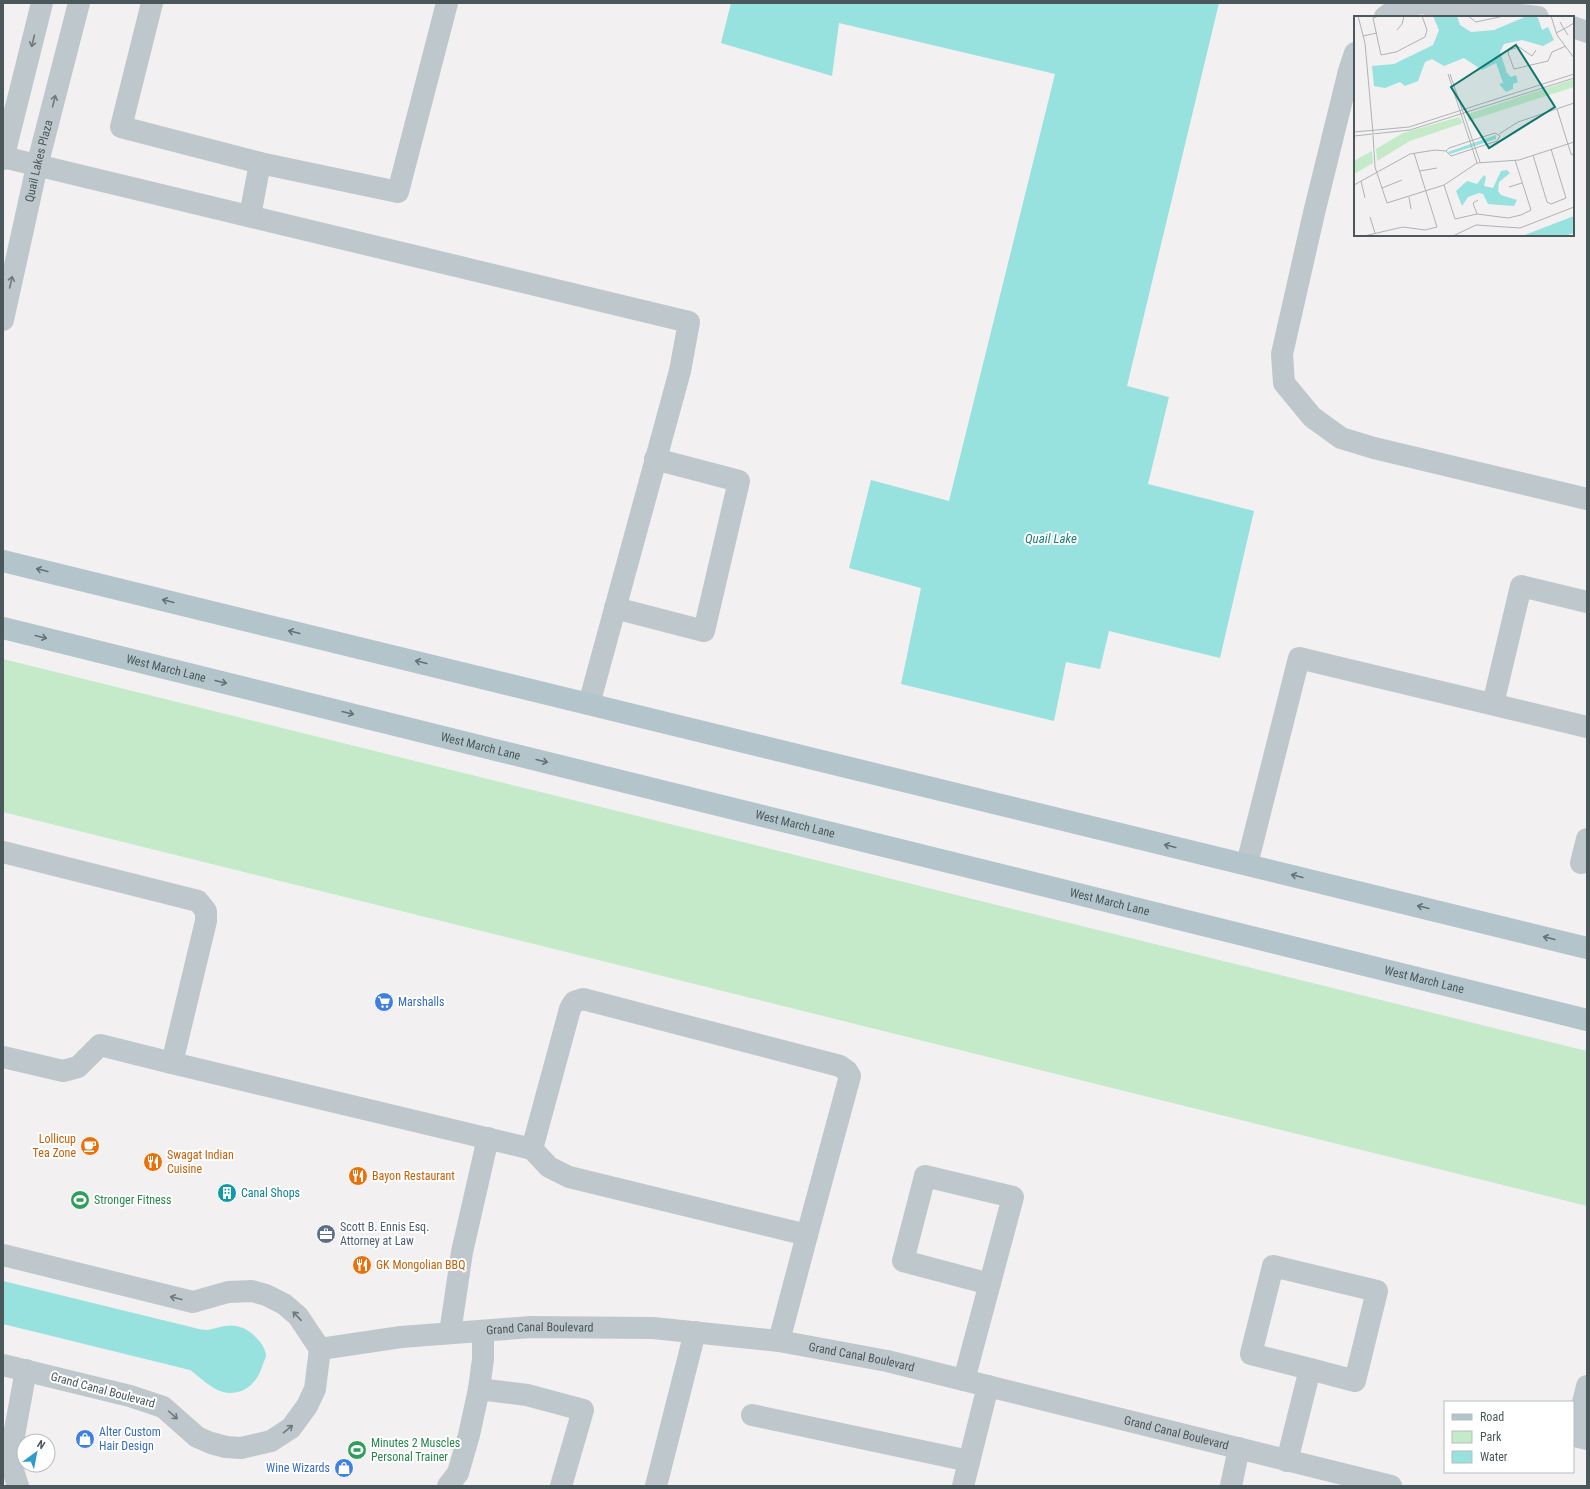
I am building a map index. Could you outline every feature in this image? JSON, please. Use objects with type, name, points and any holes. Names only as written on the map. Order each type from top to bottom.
[{"type":"main road","points":[[3,561],[1587,948]]},
{"type":"main road","name":"West March Lane","points":[[3,628],[1587,1020]]},
{"type":"street","points":[[42,3],[3,158],[690,322],[680,371],[589,704]]},
{"type":"street","name":"Quail Lakes Plaza","points":[[3,320],[37,166],[79,3]]},
{"type":"street","points":[[152,3],[121,128],[260,163],[398,192],[447,3]]},
{"type":"street","points":[[1386,16],[1392,12],[1419,3],[1530,16]]},
{"type":"street","points":[[1574,27],[1587,32]]},
{"type":"street","points":[[1354,56],[1316,206],[1282,354],[1284,383],[1312,417],[1341,438],[1374,448],[1587,499]]},
{"type":"street","points":[[250,216],[260,163]]},
{"type":"street","points":[[615,608],[704,631],[739,481],[655,458]]},
{"type":"street","points":[[1493,704],[1520,586],[1587,602]]},
{"type":"street","points":[[1247,864],[1299,658],[1587,726]]},
{"type":"street","points":[[1581,863],[1587,839]]},
{"type":"street","points":[[3,852],[198,901],[206,911],[206,921],[172,1063]]},
{"type":"street","points":[[532,1150],[570,1009],[574,1002],[583,999],[840,1066],[847,1071],[850,1076],[779,1341]]},
{"type":"street","points":[[3,1056],[63,1071],[78,1067],[100,1045],[488,1138],[532,1150],[549,1166],[569,1177],[807,1235]]},
{"type":"street","points":[[450,1333],[462,1252],[488,1138]]},
{"type":"street","points":[[964,1380],[990,1284],[1013,1197],[925,1176],[904,1261],[990,1284]]},
{"type":"street","points":[[3,1255],[194,1302],[228,1292],[252,1291],[266,1295],[284,1304],[298,1316],[320,1348]]},
{"type":"street","points":[[1273,1266],[1377,1291],[1355,1381],[1310,1369],[1251,1354],[1273,1266]]},
{"type":"street","name":"Grand Canal Boulevard","points":[[3,1365],[130,1396],[163,1407],[197,1437],[226,1447],[241,1448],[271,1441],[291,1428],[308,1406],[315,1389],[320,1348],[401,1337],[538,1327],[653,1328],[779,1341],[887,1361],[1391,1486]]},
{"type":"street","points":[[448,1486],[458,1472],[469,1435],[479,1389],[483,1359],[483,1331]]},
{"type":"street","points":[[656,1486],[695,1332]]},
{"type":"street","points":[[1288,1461],[1310,1369]]},
{"type":"street","points":[[18,1486],[11,1464],[13,1441],[26,1370]]},
{"type":"street","points":[[963,1486],[988,1386]]},
{"type":"street","points":[[1587,1386],[1575,1436],[1587,1438]]},
{"type":"street","points":[[479,1389],[527,1395],[583,1410],[561,1486]]},
{"type":"street","points":[[752,1415],[969,1460]]},
{"type":"street","points":[[1231,1486],[1239,1448]]},
{"type":"green space","points":[[3,659],[1587,1051],[1587,1206],[3,812]]},
{"type":"water","name":"Quail Lake","points":[[731,3],[1219,3],[1127,386],[1169,397],[1148,484],[1254,511],[1220,658],[1109,631],[1100,669],[1066,662],[1054,721],[901,684],[921,588],[849,568],[871,480],[949,501],[1055,74],[839,23],[832,76],[721,43]]},
{"type":"water","points":[[3,1281],[201,1329],[207,1330],[229,1325],[238,1326],[247,1330],[258,1339],[265,1351],[266,1357],[258,1377],[249,1387],[237,1392],[223,1392],[210,1386],[190,1370],[3,1324]]},
{"type":"place","name":"Marshalls","points":[[384,1002]]},
{"type":"place","name":"Lollicup Tea Zone","points":[[90,1146]]},
{"type":"place","name":"Swagat Indian Cuisine","points":[[153,1162]]},
{"type":"place","name":"Bayon Restaurant","points":[[358,1176]]},
{"type":"place","name":"Canal Shops","points":[[227,1193]]},
{"type":"place","name":"Stronger Fitness","points":[[80,1200]]},
{"type":"place","name":"Scott B. Ennis Esq. Attorney at Law","points":[[326,1234]]},
{"type":"place","name":"GK Mongolian BBQ","points":[[362,1265]]},
{"type":"place","name":"Alter Custom Hair Design","points":[[85,1439]]},
{"type":"place","name":"Minutes 2 Muscles Personal Trainer","points":[[357,1450]]},
{"type":"place","name":"Wine Wizards","points":[[344,1468]]}]
